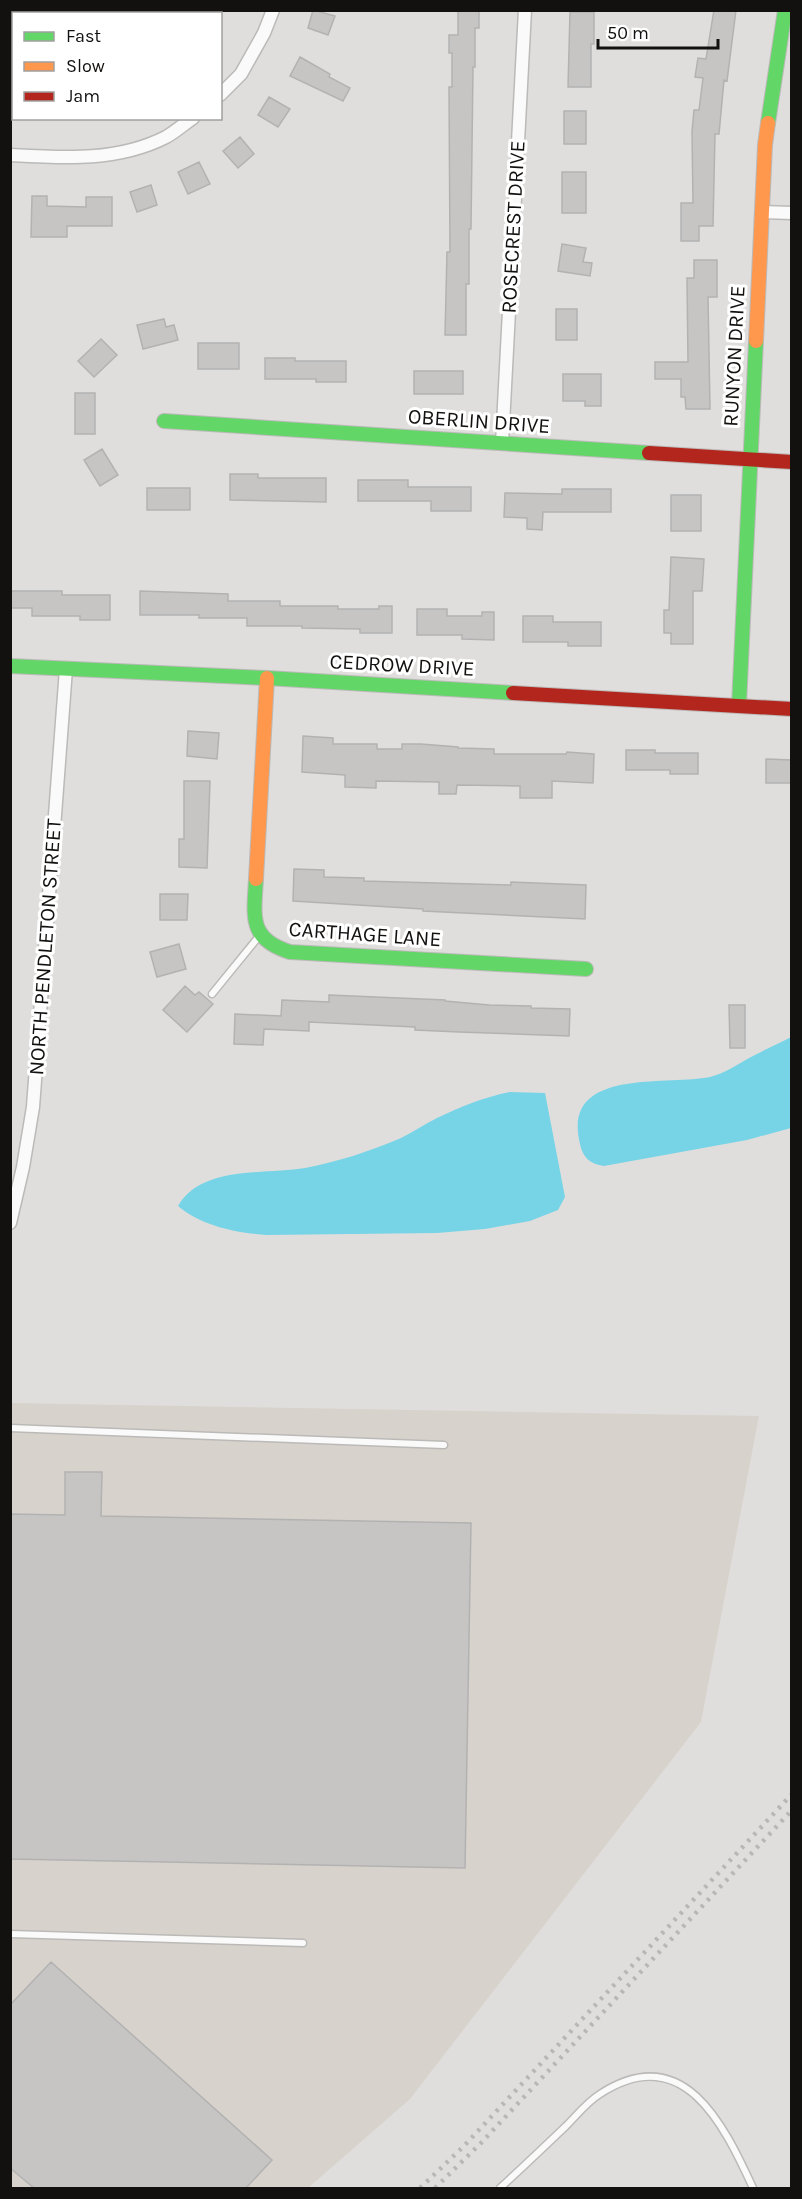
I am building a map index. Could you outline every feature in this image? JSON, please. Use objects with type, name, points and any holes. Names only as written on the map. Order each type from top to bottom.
[{"type":"street","points":[[222,93],[241,74],[264,33],[273,10]]},
{"type":"street","name":"ROSECREST DRIVE","points":[[501,443],[525,10]]},
{"type":"street","name":"RUNYON DRIVE","points":[[739,705],[765,145],[785,10]]},
{"type":"street","points":[[10,155],[76,158],[124,152],[165,137],[190,120]]},
{"type":"street","points":[[762,213],[792,213]]},
{"type":"street","name":"OBERLIN DRIVE","points":[[164,421],[792,462]]},
{"type":"street","name":"CEDROW DRIVE","points":[[10,666],[267,678],[792,710]]},
{"type":"street","name":"NORTH PENDLETON STREET","points":[[10,1223],[24,1167],[33,1107],[66,669]]},
{"type":"street","name":"CARTHAGE LANE","points":[[267,678],[254,915],[260,935],[270,946],[290,952],[586,969]]},
{"type":"lane","points":[[212,994],[260,935]]},
{"type":"lane","points":[[10,1428],[444,1445]]},
{"type":"lane","points":[[10,1934],[303,1942]]},
{"type":"lane","points":[[500,2188],[598,2095],[631,2078],[666,2077],[700,2098],[732,2143],[753,2188]]},
{"type":"shaded area","points":[[11,1403],[759,1416],[701,1722],[410,2099],[308,2188],[11,2188]]},
{"type":"water","points":[[791,1037],[791,1128],[747,1140],[604,1166],[595,1164],[585,1157],[580,1144],[578,1119],[586,1102],[601,1091],[644,1082],[710,1077]]},
{"type":"water","points":[[510,1092],[545,1093],[565,1197],[558,1210],[530,1221],[485,1229],[437,1233],[267,1235],[220,1227],[198,1219],[178,1206],[189,1193],[202,1184],[218,1178],[235,1174],[305,1168],[366,1152],[401,1138],[463,1106]]},
{"type":"building","points":[[313,10],[335,16],[328,35],[308,28]]},
{"type":"building","points":[[458,10],[479,10],[479,28],[475,28],[475,67],[473,67],[469,284],[466,284],[466,335],[445,335],[447,252],[450,252],[449,87],[452,87],[452,53],[449,53],[449,35],[458,35]]},
{"type":"building","points":[[714,10],[736,10],[727,81],[724,80],[719,134],[715,134],[713,226],[699,226],[699,241],[681,241],[681,203],[693,203],[692,132],[694,110],[699,110],[703,78],[695,77],[698,58],[706,59]]},
{"type":"building","points":[[570,12],[594,12],[591,87],[568,87]]},
{"type":"building","points":[[300,57],[350,88],[343,101],[290,76]]},
{"type":"building","points":[[269,97],[290,109],[278,127],[258,115]]},
{"type":"building","points":[[564,111],[586,111],[586,144],[564,144]]},
{"type":"building","points":[[240,137],[254,154],[238,168],[223,151]]},
{"type":"building","points":[[199,162],[210,184],[188,194],[178,172]]},
{"type":"building","points":[[562,172],[586,172],[586,213],[562,213]]},
{"type":"building","points":[[151,185],[157,205],[137,212],[130,192]]},
{"type":"building","points":[[32,196],[47,196],[47,206],[86,207],[86,197],[112,197],[112,226],[67,226],[67,237],[31,237]]},
{"type":"building","points":[[562,244],[586,248],[583,262],[592,263],[590,276],[558,271]]},
{"type":"building","points":[[694,260],[717,260],[717,297],[708,297],[710,409],[686,409],[685,397],[681,397],[681,379],[655,379],[655,362],[688,362],[687,278],[694,278]]},
{"type":"building","points":[[556,309],[577,309],[577,340],[556,340]]},
{"type":"building","points":[[164,319],[166,327],[174,325],[178,340],[143,349],[137,325]]},
{"type":"building","points":[[101,339],[117,355],[94,377],[78,361]]},
{"type":"building","points":[[198,343],[239,343],[239,369],[198,369]]},
{"type":"building","points":[[265,358],[295,358],[295,361],[346,361],[346,382],[316,382],[316,379],[265,379]]},
{"type":"building","points":[[414,371],[463,371],[463,394],[414,394]]},
{"type":"building","points":[[563,374],[601,374],[601,406],[585,406],[585,401],[563,401]]},
{"type":"building","points":[[75,393],[95,393],[95,434],[75,434]]},
{"type":"building","points":[[102,449],[118,475],[100,486],[84,460]]},
{"type":"building","points":[[230,474],[258,474],[258,478],[326,478],[326,502],[230,500]]},
{"type":"building","points":[[358,480],[408,480],[408,487],[471,487],[471,511],[431,511],[431,501],[358,501]]},
{"type":"building","points":[[147,488],[190,488],[190,510],[147,510]]},
{"type":"building","points":[[562,489],[611,489],[611,512],[543,512],[542,530],[527,529],[527,518],[504,517],[505,493],[562,494]]},
{"type":"building","points":[[671,495],[701,495],[701,531],[671,531]]},
{"type":"building","points":[[671,557],[704,559],[702,591],[693,591],[693,644],[671,644],[671,633],[664,633],[664,610],[669,610]]},
{"type":"building","points":[[10,591],[62,591],[62,595],[110,595],[110,620],[80,620],[80,616],[32,616],[32,608],[10,608]]},
{"type":"building","points":[[140,591],[228,594],[228,601],[280,601],[280,606],[379,609],[379,606],[392,606],[392,633],[360,633],[360,629],[302,628],[302,626],[247,626],[247,618],[140,615]]},
{"type":"building","points":[[417,609],[447,609],[447,616],[482,616],[482,612],[494,612],[494,640],[462,639],[462,635],[417,635]]},
{"type":"building","points":[[523,616],[553,616],[553,622],[601,622],[601,646],[568,646],[568,642],[523,642]]},
{"type":"building","points":[[188,731],[219,733],[217,759],[187,756]]},
{"type":"building","points":[[303,736],[333,738],[333,744],[377,744],[377,749],[402,749],[402,744],[421,744],[494,749],[494,754],[566,754],[567,752],[594,754],[593,783],[552,781],[552,798],[520,798],[520,786],[457,785],[456,794],[439,794],[439,782],[376,781],[376,788],[345,787],[345,775],[302,772]]},
{"type":"building","points":[[626,750],[698,753],[698,774],[670,774],[670,770],[626,770]]},
{"type":"building","points":[[766,759],[792,760],[792,783],[766,783]]},
{"type":"building","points":[[184,781],[210,781],[207,868],[179,867],[179,839],[184,839]]},
{"type":"building","points":[[294,869],[324,870],[324,877],[364,878],[364,881],[586,885],[585,919],[423,911],[423,909],[293,901]]},
{"type":"building","points":[[160,894],[188,894],[187,920],[160,920]]},
{"type":"building","points":[[179,944],[186,969],[157,977],[150,952]]},
{"type":"building","points":[[185,986],[195,995],[199,992],[213,1004],[187,1032],[163,1010]]},
{"type":"building","points":[[329,995],[570,1009],[569,1036],[415,1030],[415,1027],[309,1022],[309,1031],[264,1029],[263,1045],[234,1044],[235,1014],[281,1016],[282,1000],[329,1002]]},
{"type":"building","points":[[729,1005],[745,1005],[745,1048],[730,1048]]},
{"type":"building","points":[[65,1472],[102,1472],[101,1516],[471,1523],[465,1868],[10,1859],[10,1514],[65,1515]]},
{"type":"building","points":[[51,1962],[272,2160],[246,2188],[34,2188],[10,2168],[10,2005]]},
{"type":"railway","points":[[420,2188],[463,2147],[792,1794]]},
{"type":"railway","points":[[435,2188],[481,2143],[792,1810]]},
{"type":"traffic: fast","points":[[768,123],[785,10]]},
{"type":"traffic: fast","points":[[739,705],[756,341]]},
{"type":"traffic: fast","points":[[164,421],[649,453]]},
{"type":"traffic: fast","points":[[10,666],[513,693]]},
{"type":"traffic: fast","points":[[256,879],[255,915],[260,933],[276,947],[290,952],[586,969]]},
{"type":"traffic: slow","points":[[756,341],[768,123]]},
{"type":"traffic: slow","points":[[256,879],[267,678]]},
{"type":"traffic: jam","points":[[649,453],[792,462]]},
{"type":"traffic: jam","points":[[513,693],[792,709]]}]
